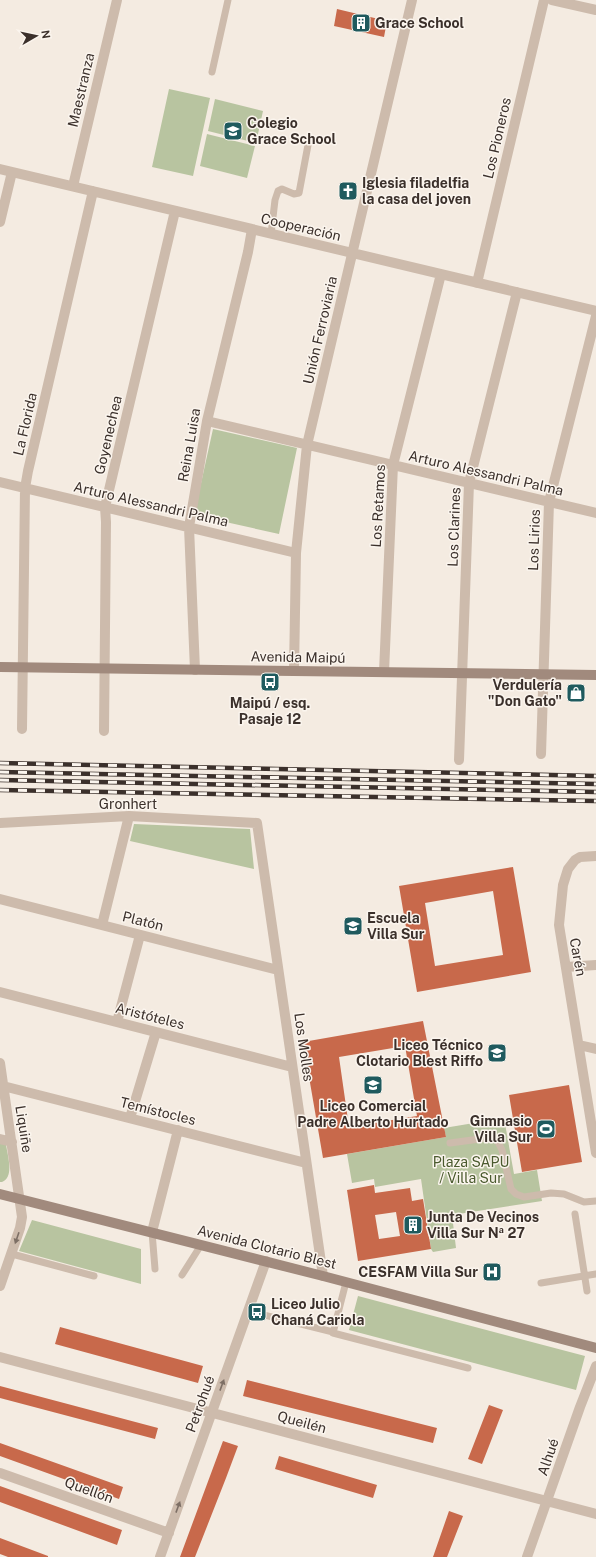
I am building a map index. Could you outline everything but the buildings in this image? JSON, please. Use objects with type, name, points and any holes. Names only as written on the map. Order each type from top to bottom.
[{"type":"main road","name":"Avenida Maipú","points":[[0,667],[596,675]]},
{"type":"main road","name":"Avenida Clotario Blest","points":[[0,1194],[266,1261],[596,1348]]},
{"type":"street","name":"Maestranza","points":[[73,186],[116,0]]},
{"type":"street","name":"Unión Ferroviaria","points":[[294,671],[296,552],[307,445],[412,0]]},
{"type":"street","name":"Los Pioneros","points":[[477,283],[544,0]]},
{"type":"street","points":[[552,0],[596,10]]},
{"type":"street","name":"Cooperación","points":[[0,169],[596,311]]},
{"type":"street","points":[[0,222],[12,172]]},
{"type":"street","name":"La Florida","points":[[22,729],[25,488],[93,191]]},
{"type":"street","name":"Goyenechea","points":[[104,731],[106,669],[105,507],[175,211]]},
{"type":"street","name":"Reina Luisa","points":[[195,670],[189,527],[207,421],[248,252],[252,229]]},
{"type":"street","name":"Los Retamos","points":[[384,672],[393,465],[441,274]]},
{"type":"street","name":"Los Clarines","points":[[459,760],[469,483],[517,292]]},
{"type":"street","name":"Los Lirios","points":[[541,754],[549,502],[596,316]]},
{"type":"street","name":"Arturo Alessandri Palma","points":[[207,421],[596,513]]},
{"type":"street","name":"Arturo Alessandri Palma","points":[[0,482],[296,552]]},
{"type":"street","points":[[102,926],[129,816]]},
{"type":"street","name":"Gronhert","points":[[0,822],[129,816],[257,823]]},
{"type":"street","name":"Los Molles","points":[[257,823],[323,1276]]},
{"type":"street","name":"Carén","points":[[596,856],[586,856],[575,860],[568,869],[563,885],[559,925],[596,1153]]},
{"type":"street","name":"Platón","points":[[0,899],[278,970]]},
{"type":"street","points":[[117,1022],[140,935]]},
{"type":"street","points":[[566,967],[596,965]]},
{"type":"street","name":"Aristóteles","points":[[0,992],[292,1067]]},
{"type":"street","points":[[130,1118],[156,1032]]},
{"type":"street","points":[[579,1045],[596,1050]]},
{"type":"street","name":"Liquiñe","points":[[0,1063],[21,1200],[22,1222],[0,1286]]},
{"type":"street","name":"Temístocles","points":[[3,1086],[306,1163]]},
{"type":"street","points":[[152,1232],[178,1130]]},
{"type":"street","points":[[0,1139],[12,1142]]},
{"type":"street","name":"Petrohué","points":[[160,1557],[266,1261]]},
{"type":"street","name":"Queilén","points":[[0,1357],[596,1514]]},
{"type":"street","name":"Alhué","points":[[527,1557],[596,1366]]},
{"type":"street","name":"Quellón","points":[[0,1473],[168,1533]]},
{"type":"lane","points":[[212,72],[228,0]]},
{"type":"lane","points":[[270,234],[275,200],[278,191],[282,189],[297,195],[299,193],[308,144]]},
{"type":"lane","points":[[450,1143],[487,1138],[497,1140],[502,1150],[510,1189],[516,1194],[524,1197],[551,1193],[564,1194],[584,1202],[596,1201]]},
{"type":"lane","points":[[575,1214],[586,1291]]},
{"type":"lane","points":[[152,1232],[155,1269]]},
{"type":"lane","points":[[182,1275],[201,1245]]},
{"type":"lane","points":[[12,1254],[94,1276]]},
{"type":"lane","points":[[541,1283],[596,1274]]},
{"type":"lane","points":[[333,1332],[346,1282]]},
{"type":"lane","points":[[248,1311],[468,1368]]},
{"type":"green space","points":[[169,89],[210,98],[193,176],[152,167]]},
{"type":"green space","points":[[215,99],[263,111],[256,143],[208,131]]},
{"type":"green space","points":[[207,134],[255,146],[247,178],[200,166]]},
{"type":"green space","points":[[213,429],[297,448],[279,534],[194,515]]},
{"type":"green space","points":[[134,824],[250,829],[254,869],[130,841]]},
{"type":"green space","name":"Plaza SAPU / Villa Sur","points":[[504,1118],[514,1174],[537,1170],[542,1201],[452,1215],[456,1248],[433,1252],[431,1249],[421,1179],[375,1187],[374,1179],[352,1183],[347,1154],[446,1137],[444,1128]]},
{"type":"green space","points":[[0,1142],[6,1144],[9,1165],[8,1175],[2,1182],[0,1182]]},
{"type":"green space","points":[[32,1220],[141,1249],[141,1284],[19,1251]]},
{"type":"green space","points":[[358,1296],[585,1356],[576,1390],[349,1330]]},
{"type":"railway","points":[[0,763],[596,776]]},
{"type":"railway","points":[[0,772],[596,784]]},
{"type":"railway","points":[[0,780],[596,792]]},
{"type":"railway","points":[[0,790],[596,801]]},
{"type":"place","name":"Grace School","points":[[361,23]]},
{"type":"place","name":"Colegio Grace School","points":[[233,131]]},
{"type":"place","name":"Iglesia filadelfia la casa del joven","points":[[348,191]]},
{"type":"place","name":"Maipú / esq. Pasaje 12","points":[[270,682]]},
{"type":"place","name":"Verdulería \"Don Gato\"","points":[[576,693]]},
{"type":"place","name":"Escuela Villa Sur","points":[[353,926]]},
{"type":"place","name":"Liceo Técnico Clotario Blest Riffo","points":[[497,1053]]},
{"type":"place","name":"Liceo Comercial Padre Alberto Hurtado","points":[[373,1085]]},
{"type":"place","name":"Gimnasio Villa Sur","points":[[546,1129]]},
{"type":"place","name":"Junta De Vecinos Villa Sur Nª 27","points":[[413,1225]]},
{"type":"place","name":"CESFAM Villa Sur","points":[[492,1272]]},
{"type":"place","name":"Liceo Julio Chaná Cariola","points":[[257,1312]]}]
